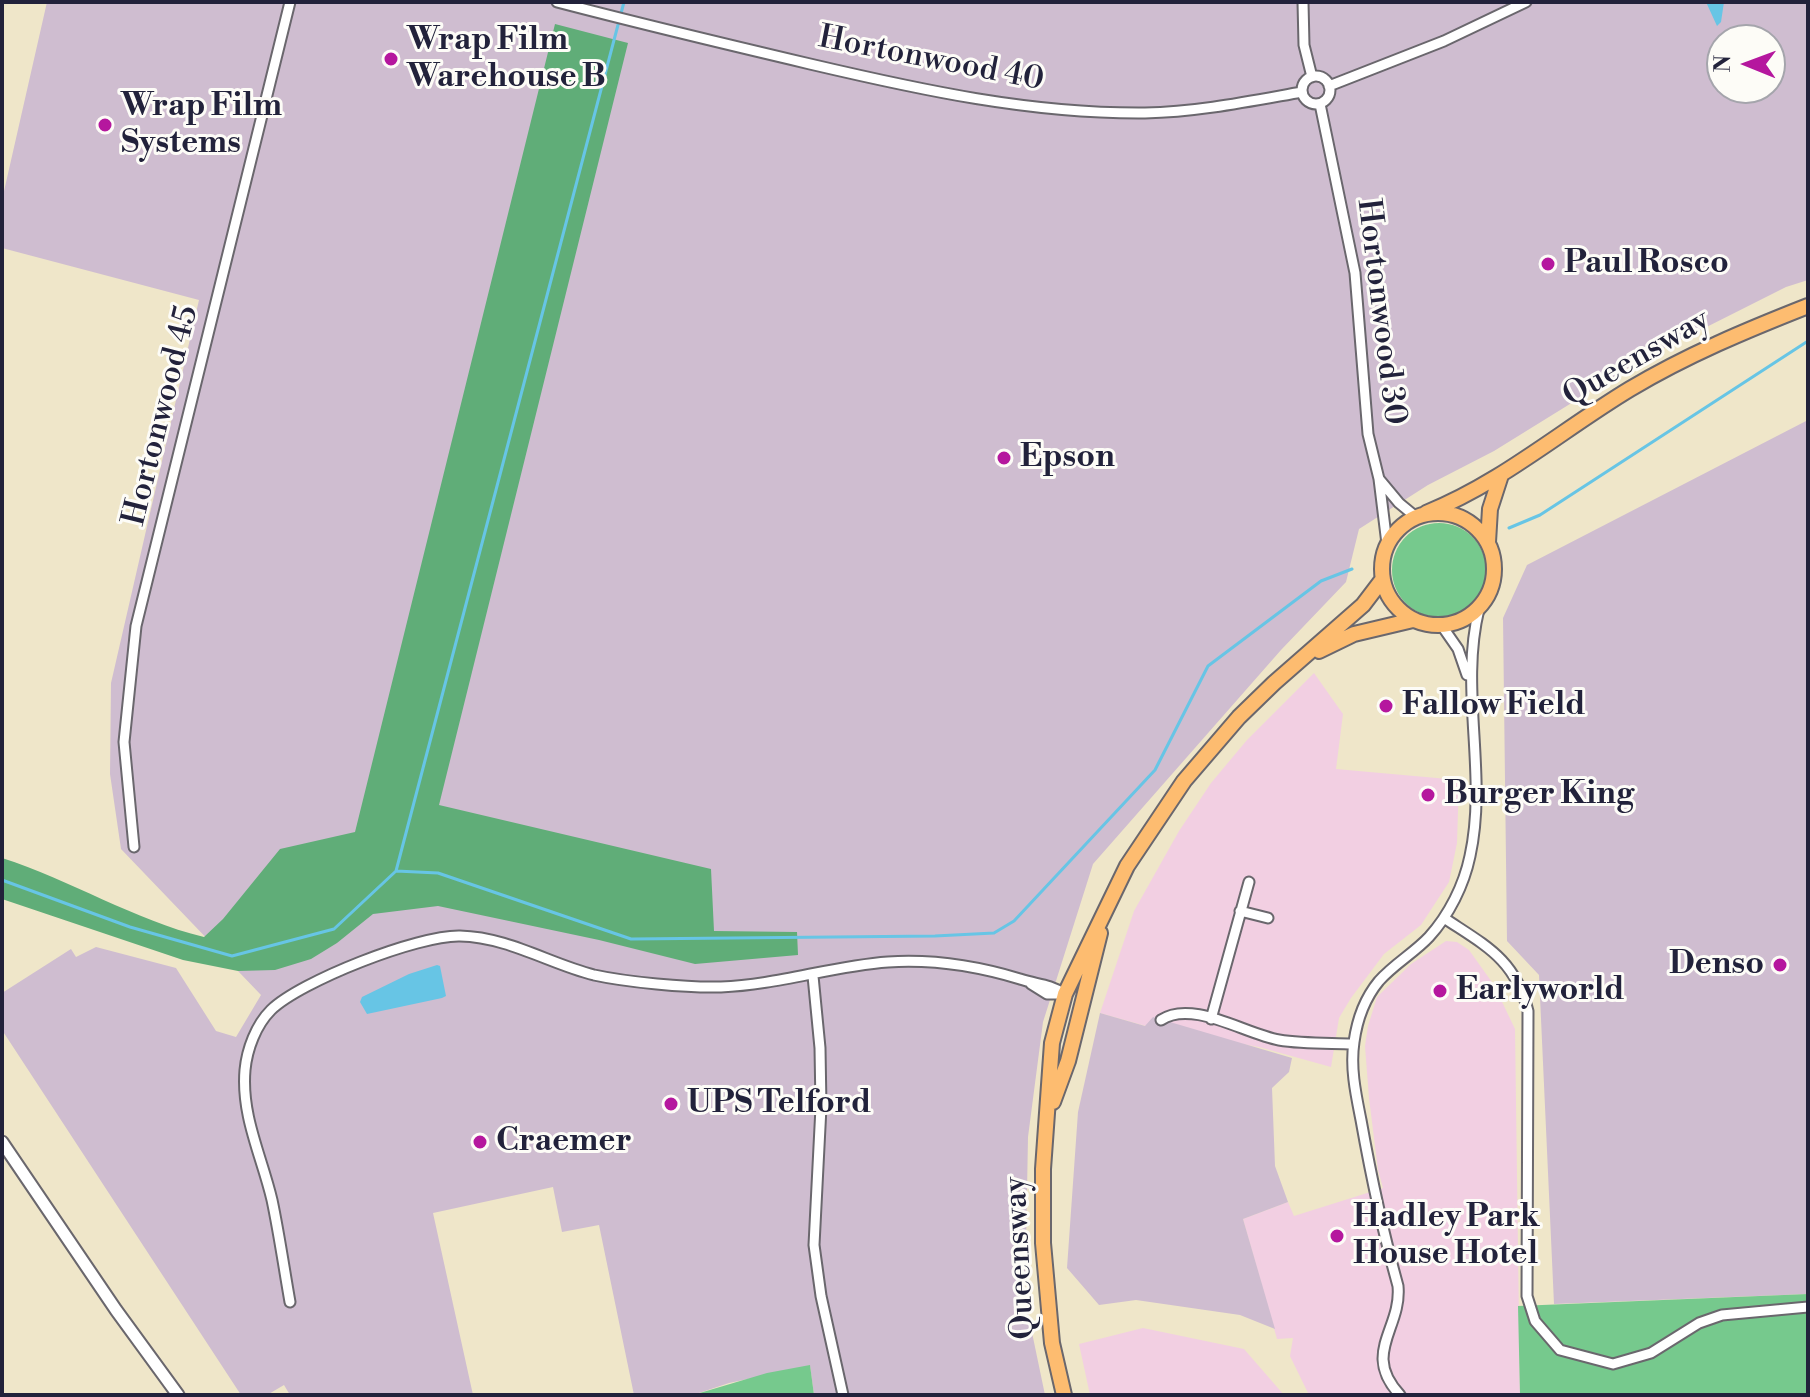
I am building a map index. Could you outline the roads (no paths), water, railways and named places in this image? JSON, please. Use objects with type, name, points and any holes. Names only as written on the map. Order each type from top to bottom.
[{"type":"main road","name":"Queensway","points":[[1421,515],[1456,501],[1501,475],[1630,389],[1712,345],[1808,306]]},
{"type":"main road","points":[[1488,542],[1490,509],[1501,475]]},
{"type":"main road","points":[[1450,513],[1472,524],[1488,542],[1494,556],[1494,581],[1490,592],[1479,609],[1456,623],[1442,626],[1413,620],[1399,610],[1388,596],[1382,580],[1382,561],[1387,544],[1405,523],[1421,515],[1450,513]]},
{"type":"main road","name":"Queensway","points":[[1064,1395],[1052,1343],[1045,1277],[1043,1169],[1052,1043],[1065,994],[1127,866],[1184,781],[1239,717],[1363,605],[1382,580]]},
{"type":"main road","name":"Queensway","points":[[1302,659],[1354,634],[1413,620]]},
{"type":"main road","name":"Queensway","points":[[1047,1117],[1068,1061],[1105,912]]},
{"type":"main road","points":[[1065,994],[1083,1000]]},
{"type":"street","name":"Hortonwood 45","points":[[134,847],[124,742],[136,626],[290,2]]},
{"type":"street","name":"Hortonwood 40","points":[[557,2],[912,87],[1062,111],[1149,113],[1302,92]]},
{"type":"street","points":[[1303,2],[1304,45],[1312,77]]},
{"type":"street","points":[[1329,86],[1444,41],[1526,2]]},
{"type":"street","points":[[1312,77],[1321,77],[1329,86],[1330,95],[1320,104],[1306,101],[1302,92],[1305,81],[1312,77]]},
{"type":"street","name":"Hortonwood 30","points":[[1320,104],[1355,273],[1368,434],[1379,479],[1387,544]]},
{"type":"street","name":"Hortonwood 30","points":[[1379,479],[1399,503],[1421,515]]},
{"type":"street","points":[[1400,1395],[1386,1375],[1383,1357],[1386,1335],[1398,1302],[1398,1286],[1355,1091],[1353,1044],[1365,1002],[1378,982],[1428,938],[1444,918],[1466,873],[1473,838],[1478,772],[1470,682],[1472,638],[1479,609]]},
{"type":"street","points":[[1442,626],[1458,649],[1470,682]]},
{"type":"street","points":[[1211,1019],[1249,882]]},
{"type":"street","points":[[1240,911],[1268,918]]},
{"type":"street","points":[[1444,918],[1500,957],[1514,974],[1528,1011],[1527,1296],[1535,1321],[1560,1350],[1613,1364],[1651,1353],[1699,1323],[1722,1315],[1808,1307]]},
{"type":"street","points":[[290,1302],[272,1199],[250,1127],[245,1086],[245,1068],[257,1030],[285,998],[414,942],[461,936],[504,943],[593,975],[719,987],[813,976],[887,962],[933,961],[989,970],[1028,982],[1047,994],[1065,994]]},
{"type":"street","points":[[813,976],[820,1048],[821,1107],[814,1245],[821,1296],[843,1395]]},
{"type":"street","points":[[1161,1020],[1177,1012],[1280,1040],[1353,1044]]},
{"type":"street","points":[[2,1142],[178,1395]]},
{"type":"water","points":[[1706,2],[1724,2],[1721,22],[1716,24]]},
{"type":"water","points":[[440,966],[446,996],[367,1014],[360,1002],[362,997],[409,974]]},
{"type":"waterway","points":[[2,880],[130,927],[232,956],[334,929],[396,871],[624,2]]},
{"type":"waterway","points":[[1509,528],[1540,515],[1808,341]]},
{"type":"waterway","points":[[396,871],[438,873],[631,939],[994,933],[1014,921],[1155,770],[1208,666],[1321,581],[1352,569]]},
{"type":"place","name":"Wrap Film Warehouse B","points":[[391,59]]},
{"type":"place","name":"Wrap Film Systems","points":[[105,125]]},
{"type":"place","name":"Paul Rosco","points":[[1548,264]]},
{"type":"place","name":"Epson","points":[[1004,458]]},
{"type":"place","name":"Fallow Field","points":[[1386,706]]},
{"type":"place","name":"Burger King","points":[[1428,795]]},
{"type":"place","name":"Denso","points":[[1780,965]]},
{"type":"place","name":"Earlyworld","points":[[1440,991]]},
{"type":"place","name":"UPS Telford","points":[[671,1104]]},
{"type":"place","name":"Craemer","points":[[480,1142]]},
{"type":"place","name":"Hadley Park House Hotel","points":[[1337,1236]]}]
